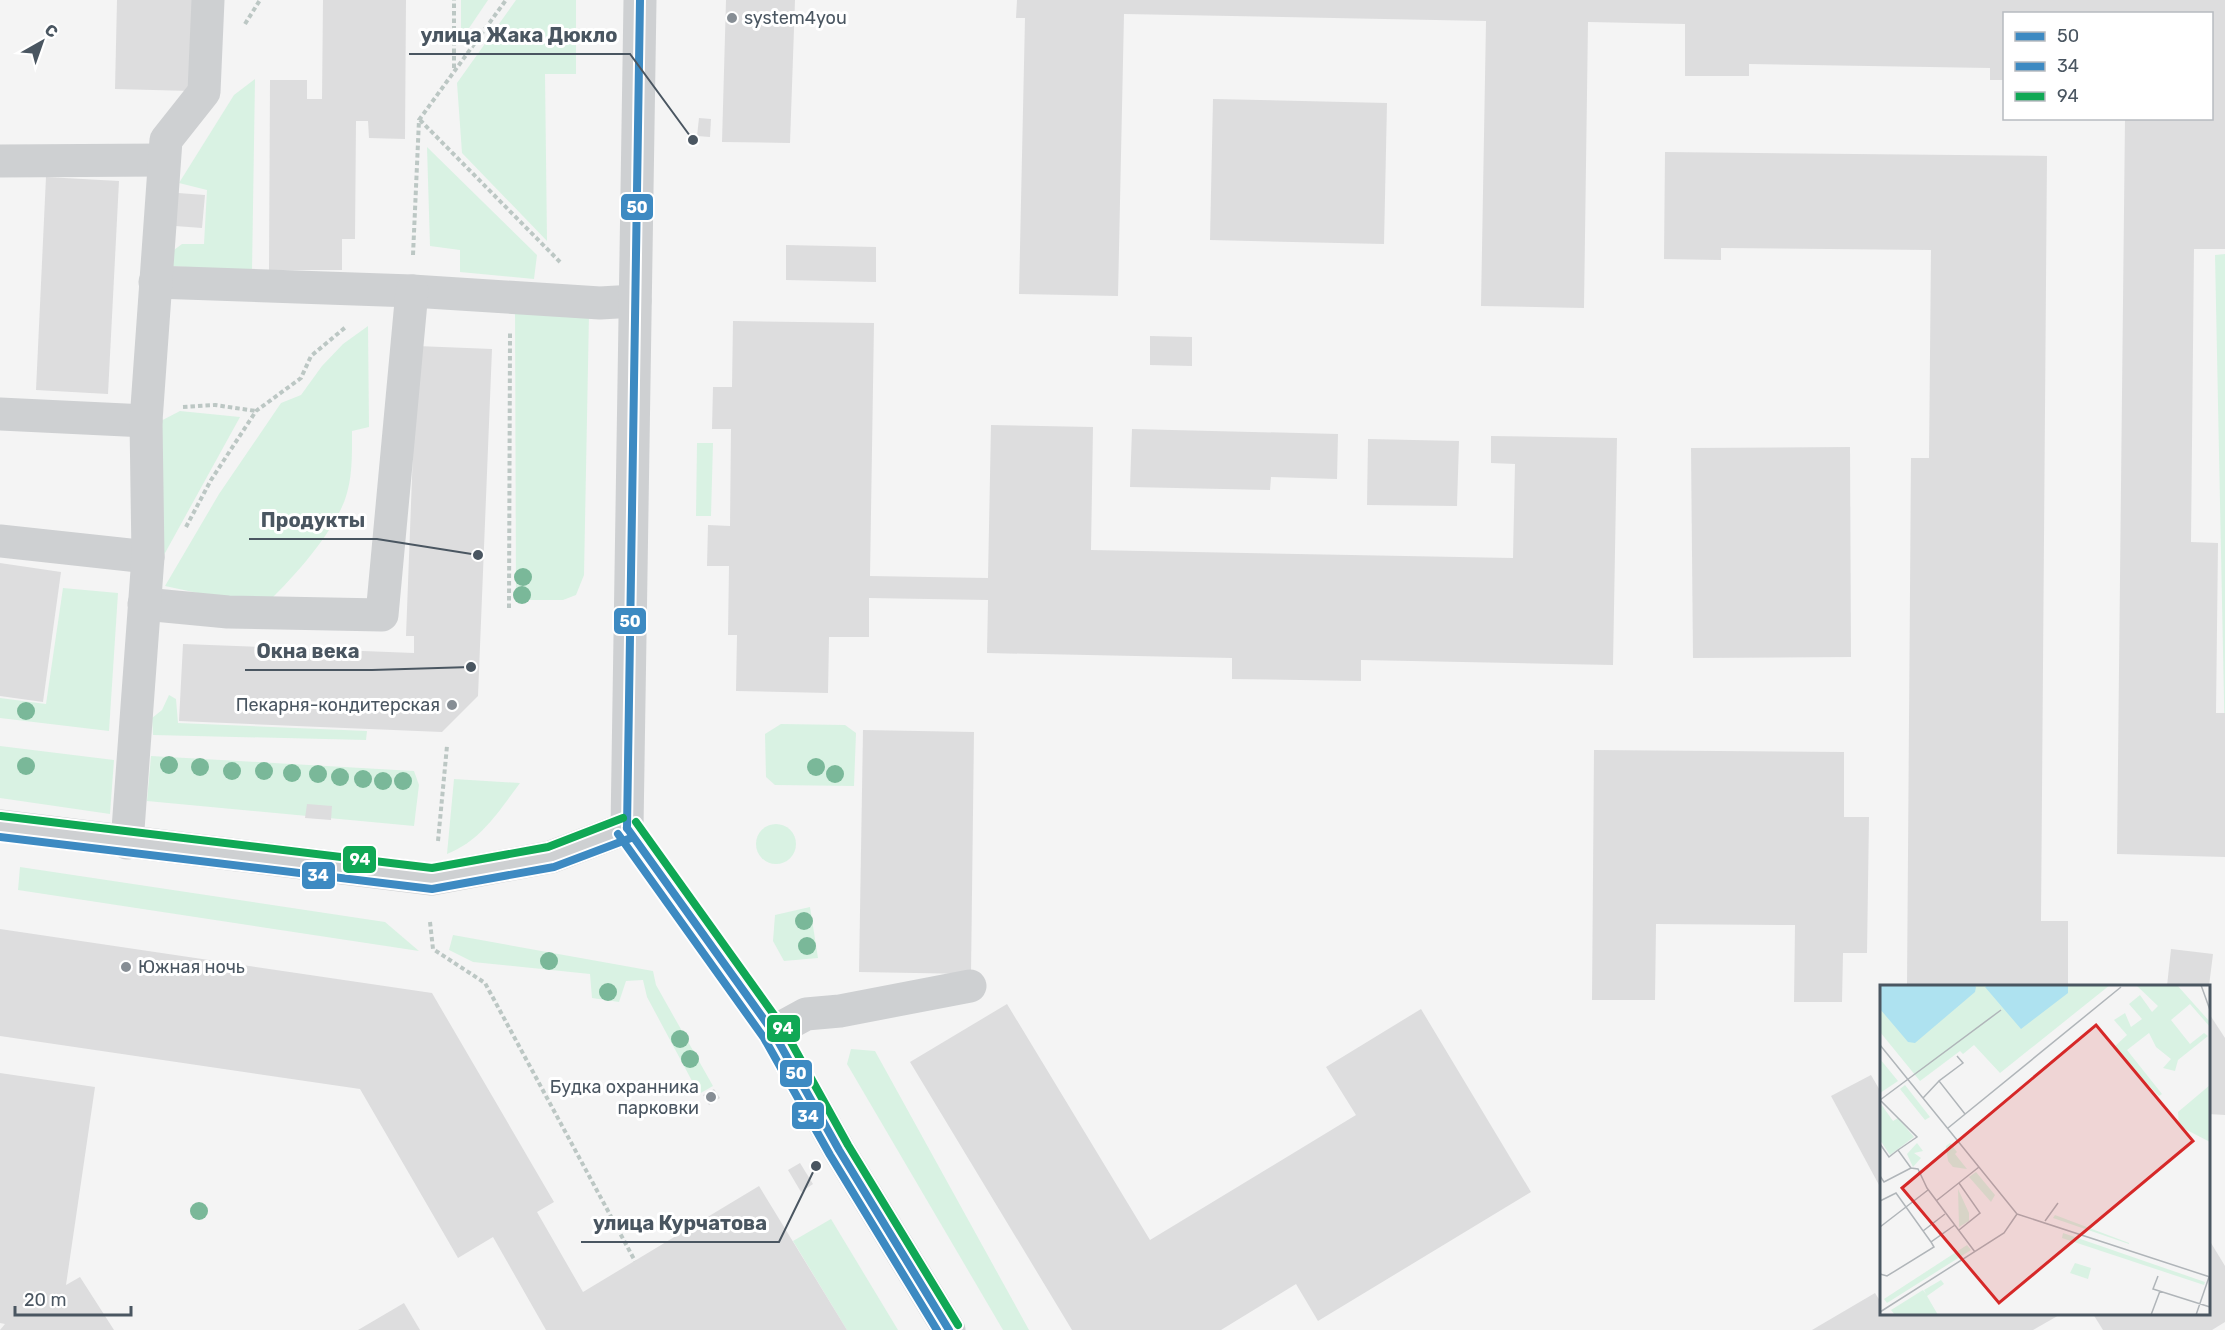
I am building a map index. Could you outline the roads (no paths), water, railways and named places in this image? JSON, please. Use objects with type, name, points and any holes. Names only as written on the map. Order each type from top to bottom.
[{"type":"street","points":[[127,843],[148,557],[146,421],[164,160],[166,140],[204,92],[208,0]]},
{"type":"street","points":[[640,0],[627,828],[774,1032],[839,1150],[949,1330]]},
{"type":"street","points":[[0,161],[164,160]]},
{"type":"street","points":[[156,282],[412,291],[600,303],[635,301]]},
{"type":"street","points":[[144,604],[228,612],[382,615],[412,291]]},
{"type":"street","points":[[0,414],[146,421]]},
{"type":"street","points":[[0,541],[148,557]]},
{"type":"street","points":[[0,826],[432,879],[551,857],[627,828]]},
{"type":"street","points":[[774,1032],[806,1014],[840,1011],[970,986]]},
{"type":"place","name":"system4you","points":[[732,18]]},
{"type":"place","name":"улица Жака Дюкло","points":[[693,140]]},
{"type":"place","name":"Продукты","points":[[478,555]]},
{"type":"place","name":"Окна века","points":[[471,667]]},
{"type":"place","name":"Пекарня-кондитерская","points":[[452,705]]},
{"type":"place","name":"Южная ночь","points":[[126,967]]},
{"type":"place","name":"Будка охранника парковки","points":[[711,1097]]},
{"type":"place","name":"улица Курчатова","points":[[816,1166]]}]
